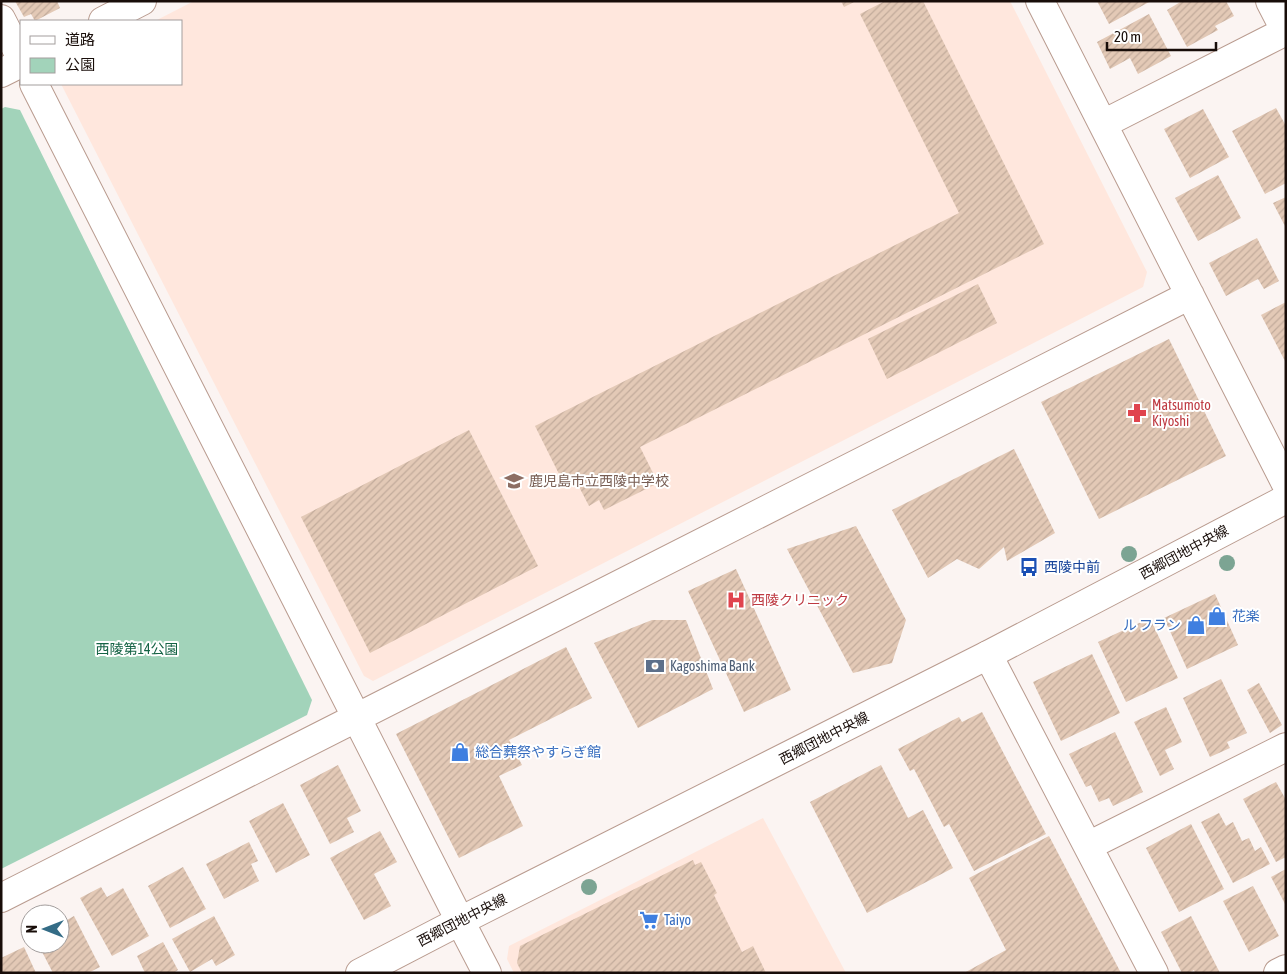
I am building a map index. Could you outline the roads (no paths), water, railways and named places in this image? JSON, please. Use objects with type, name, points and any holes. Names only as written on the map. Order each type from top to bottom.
[{"type":"street","points":[[105,20],[142,1]]},
{"type":"street","points":[[1040,1],[1286,484]]},
{"type":"street","points":[[1103,124],[1286,32],[1270,1]]},
{"type":"street","points":[[1,18],[20,56]]},
{"type":"street","points":[[1,73],[20,64]]},
{"type":"street","points":[[35,85],[487,973]]},
{"type":"street","points":[[1,898],[1190,295]]},
{"type":"street","name":"西郷団地中央線","points":[[360,973],[988,655],[1286,499]]},
{"type":"street","points":[[988,655],[1154,973]]},
{"type":"street","points":[[1088,846],[1286,748]]},
{"type":"street","points":[[1278,973],[1286,969]]},
{"type":"place","name":"Matsumoto Kiyoshi","points":[[1137,413]]},
{"type":"place","name":"鹿児島市立西陵中学校","points":[[514,481]]},
{"type":"place","name":"西陵中前","points":[[1029,567]]},
{"type":"place","name":"西陵クリニック","points":[[736,600]]},
{"type":"place","name":"花楽","points":[[1217,616]]},
{"type":"place","name":"ル フラン","points":[[1196,625]]},
{"type":"place","name":"Kagoshima Bank","points":[[655,666]]},
{"type":"place","name":"総合葬祭やすらぎ館","points":[[460,752]]},
{"type":"place","name":"Taiyo","points":[[649,920]]},
{"type":"park label","name":"西陵第14公園","points":[[137,649]]}]
